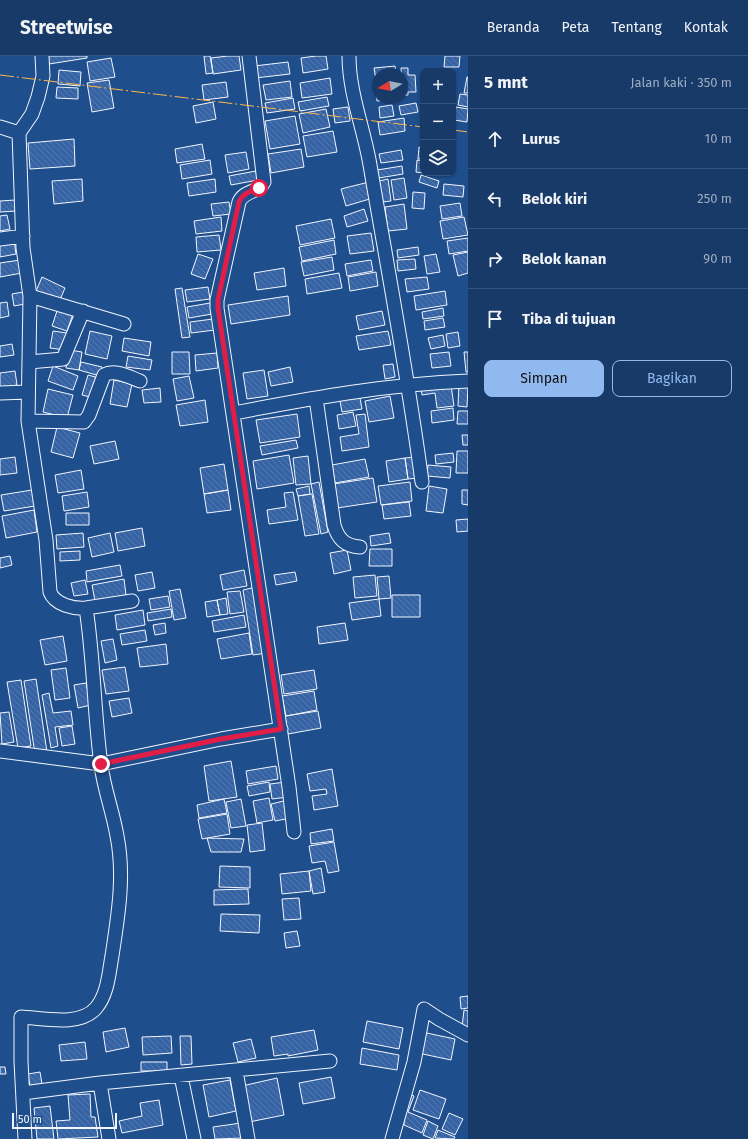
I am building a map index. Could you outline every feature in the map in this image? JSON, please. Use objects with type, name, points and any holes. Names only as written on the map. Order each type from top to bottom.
[{"type":"street","points":[[42,56],[43,76],[38,98],[32,114],[19,133],[23,236],[30,296],[28,421],[46,540],[50,592],[52,597],[57,602],[78,609],[132,601]]},
{"type":"street","points":[[249,56],[264,182],[259,188],[241,197],[239,202],[218,300],[281,729],[294,832]]},
{"type":"street","points":[[349,56],[351,86],[370,161],[408,384],[422,482]]},
{"type":"street","points":[[0,127],[19,133]]},
{"type":"street","points":[[0,239],[23,236]]},
{"type":"street","points":[[30,296],[124,324]]},
{"type":"street","points":[[29,362],[63,359],[83,311]]},
{"type":"street","points":[[28,421],[84,422],[89,415],[104,375],[109,372],[116,373],[140,381]]},
{"type":"street","points":[[234,413],[316,398],[408,384],[468,381]]},
{"type":"street","points":[[0,393],[28,392]]},
{"type":"street","points":[[316,398],[336,535],[342,542],[360,547]]},
{"type":"street","points":[[25,1139],[21,1061],[21,1017],[65,1020],[89,1014],[97,1007],[106,987],[121,890],[121,871],[117,836],[101,764],[91,642],[86,608]]},
{"type":"street","points":[[0,751],[101,764],[221,739],[281,729]]},
{"type":"street","points":[[392,1139],[414,1062],[424,1009],[468,1035]]},
{"type":"street","points":[[23,1093],[100,1083],[330,1061]]},
{"type":"street","points":[[236,1071],[248,1139]]},
{"type":"street","points":[[181,1076],[194,1139]]},
{"type":"street","points":[[100,1083],[109,1139]]},
{"type":"building","points":[[48,56],[87,56],[87,58],[49,64]]},
{"type":"building","points":[[204,56],[210,56],[213,73],[206,74]]},
{"type":"building","points":[[239,56],[241,70],[213,74],[211,58]]},
{"type":"building","points":[[326,56],[328,69],[303,73],[301,58]]},
{"type":"building","points":[[445,56],[460,56],[459,67],[444,67]]},
{"type":"building","points":[[111,58],[115,77],[90,81],[87,62]]},
{"type":"building","points":[[288,62],[290,74],[255,78],[254,66]]},
{"type":"building","points":[[395,66],[395,68],[374,68]]},
{"type":"building","points":[[59,70],[81,72],[80,86],[58,84]]},
{"type":"building","points":[[408,75],[415,75],[416,92],[408,92]]},
{"type":"building","points":[[467,77],[468,93],[464,93]]},
{"type":"building","points":[[330,78],[332,94],[302,98],[300,83]]},
{"type":"building","points":[[109,80],[114,108],[92,112],[87,83]]},
{"type":"building","points":[[290,81],[292,97],[266,100],[263,85]]},
{"type":"building","points":[[226,82],[228,97],[204,100],[202,85]]},
{"type":"building","points":[[57,87],[78,88],[78,99],[56,98]]},
{"type":"building","points":[[460,94],[468,95],[468,107],[458,105]]},
{"type":"building","points":[[327,97],[329,106],[300,111],[298,102]]},
{"type":"building","points":[[293,98],[295,109],[267,113],[265,103]]},
{"type":"building","points":[[213,102],[216,119],[196,123],[193,106]]},
{"type":"building","points":[[416,103],[418,112],[401,115],[399,106]]},
{"type":"building","points":[[392,105],[394,116],[380,118],[379,107]]},
{"type":"building","points":[[348,107],[350,121],[335,123],[333,109]]},
{"type":"building","points":[[456,107],[468,109],[467,122],[456,120]]},
{"type":"building","points":[[326,109],[330,127],[303,133],[299,114]]},
{"type":"building","points":[[295,116],[300,144],[270,149],[265,121]]},
{"type":"building","points":[[404,118],[405,131],[380,135],[378,122]]},
{"type":"building","points":[[333,131],[337,152],[307,157],[303,136]]},
{"type":"building","points":[[74,139],[75,166],[30,169],[28,143]]},
{"type":"building","points":[[202,144],[205,159],[177,163],[175,149]]},
{"type":"building","points":[[419,147],[420,159],[418,159]]},
{"type":"building","points":[[301,149],[304,167],[271,173],[268,154]]},
{"type":"building","points":[[401,150],[403,160],[381,163],[379,154]]},
{"type":"building","points":[[246,152],[249,169],[228,173],[225,155]]},
{"type":"building","points":[[210,160],[212,174],[182,179],[180,165]]},
{"type":"building","points":[[417,160],[420,160],[420,173],[416,172]]},
{"type":"building","points":[[402,166],[403,174],[379,178],[377,170]]},
{"type":"building","points":[[256,171],[258,180],[231,185],[229,176]]},
{"type":"building","points":[[421,176],[439,181],[437,188],[419,182]]},
{"type":"building","points":[[404,178],[407,198],[394,200],[391,180]]},
{"type":"building","points":[[82,179],[83,201],[54,204],[52,181]]},
{"type":"building","points":[[215,179],[216,192],[189,196],[187,183]]},
{"type":"building","points":[[388,179],[391,201],[383,202],[379,181]]},
{"type":"building","points":[[369,182],[373,198],[346,206],[341,189]]},
{"type":"building","points":[[444,184],[464,186],[463,197],[443,195]]},
{"type":"building","points":[[413,192],[425,193],[424,209],[412,208]]},
{"type":"building","points":[[15,200],[16,211],[0,212],[0,201]]},
{"type":"building","points":[[229,202],[231,214],[213,216],[211,204]]},
{"type":"building","points":[[460,203],[462,216],[442,219],[440,206]]},
{"type":"building","points":[[404,204],[407,229],[388,231],[385,207]]},
{"type":"building","points":[[364,209],[368,221],[347,227],[344,216]]},
{"type":"building","points":[[7,215],[10,229],[0,231],[0,216]]},
{"type":"building","points":[[221,217],[222,231],[196,234],[194,221]]},
{"type":"building","points":[[464,217],[468,235],[443,239],[440,221]]},
{"type":"building","points":[[331,219],[335,238],[300,245],[296,226]]},
{"type":"building","points":[[371,233],[374,251],[350,254],[347,236]]},
{"type":"building","points":[[219,235],[221,250],[197,252],[196,237]]},
{"type":"building","points":[[468,238],[468,251],[449,254],[447,241]]},
{"type":"building","points":[[14,240],[16,254],[0,257],[0,242]]},
{"type":"building","points":[[334,240],[336,254],[302,261],[299,247]]},
{"type":"building","points":[[418,247],[419,255],[398,258],[397,250]]},
{"type":"building","points":[[468,252],[468,273],[458,276],[453,255]]},
{"type":"building","points":[[198,254],[213,259],[205,279],[191,274]]},
{"type":"building","points":[[436,254],[440,272],[427,274],[424,256]]},
{"type":"building","points":[[332,257],[334,270],[304,276],[301,262]]},
{"type":"building","points":[[415,259],[416,269],[398,271],[397,260]]},
{"type":"building","points":[[20,260],[22,273],[0,277],[0,263]]},
{"type":"building","points":[[371,260],[373,271],[347,276],[345,264]]},
{"type":"building","points":[[284,268],[286,286],[257,290],[254,273]]},
{"type":"building","points":[[376,272],[378,286],[350,291],[348,277]]},
{"type":"building","points":[[339,273],[342,288],[307,294],[305,279]]},
{"type":"building","points":[[42,277],[65,288],[59,302],[36,291]]},
{"type":"building","points":[[427,277],[429,289],[407,292],[405,279]]},
{"type":"building","points":[[208,287],[210,299],[187,302],[185,290]]},
{"type":"building","points":[[182,288],[190,337],[182,338],[175,289]]},
{"type":"building","points":[[445,291],[447,305],[416,310],[414,296]]},
{"type":"building","points":[[23,292],[25,304],[14,306],[12,294]]},
{"type":"building","points":[[288,296],[290,315],[231,324],[228,305]]},
{"type":"building","points":[[7,302],[9,316],[0,318],[0,303]]},
{"type":"building","points":[[210,303],[212,314],[189,318],[187,307]]},
{"type":"building","points":[[59,305],[74,311],[67,331],[52,326]]},
{"type":"building","points":[[443,308],[444,316],[423,319],[422,312]]},
{"type":"building","points":[[382,311],[385,325],[359,330],[356,316]]},
{"type":"building","points":[[443,318],[445,327],[425,330],[424,321]]},
{"type":"building","points":[[213,319],[215,330],[191,333],[190,322]]},
{"type":"building","points":[[53,331],[67,333],[65,350],[50,348]]},
{"type":"building","points":[[90,331],[112,336],[107,359],[85,354]]},
{"type":"building","points":[[388,331],[391,345],[359,350],[356,336]]},
{"type":"building","points":[[458,332],[460,346],[448,348],[446,334]]},
{"type":"building","points":[[443,335],[445,346],[431,349],[428,338]]},
{"type":"building","points":[[124,338],[151,342],[149,356],[122,351]]},
{"type":"building","points":[[12,344],[14,355],[0,357],[0,346]]},
{"type":"building","points":[[69,350],[82,352],[79,370],[66,368]]},
{"type":"building","points":[[172,352],[189,352],[190,374],[172,374]]},
{"type":"building","points":[[449,352],[451,366],[432,368],[430,354]]},
{"type":"building","points":[[464,352],[468,352],[468,372],[466,372]]},
{"type":"building","points":[[217,353],[218,368],[196,371],[195,355]]},
{"type":"building","points":[[128,356],[152,360],[150,370],[126,367]]},
{"type":"building","points":[[81,362],[102,367],[100,376],[79,370]]},
{"type":"building","points":[[393,364],[395,377],[385,379],[383,365]]},
{"type":"building","points":[[53,366],[78,376],[73,390],[48,381]]},
{"type":"building","points":[[290,367],[293,382],[271,386],[268,372]]},
{"type":"building","points":[[264,370],[268,396],[247,399],[243,373]]},
{"type":"building","points":[[15,371],[17,385],[0,388],[0,373]]},
{"type":"building","points":[[88,375],[99,378],[94,398],[82,395]]},
{"type":"building","points":[[189,376],[194,398],[177,401],[173,379]]},
{"type":"building","points":[[114,380],[132,384],[127,407],[110,404]]},
{"type":"building","points":[[459,384],[468,385],[467,407],[458,406]]},
{"type":"building","points":[[451,385],[454,406],[437,408],[435,393],[422,395],[421,389]]},
{"type":"building","points":[[160,388],[161,402],[144,403],[142,390]]},
{"type":"building","points":[[48,389],[73,395],[67,418],[43,412]]},
{"type":"building","points":[[359,393],[362,409],[342,412],[339,396]]},
{"type":"building","points":[[390,396],[394,418],[369,422],[365,401]]},
{"type":"building","points":[[205,400],[208,422],[180,426],[176,405]]},
{"type":"building","points":[[453,408],[454,420],[432,423],[431,411]]},
{"type":"building","points":[[458,411],[468,411],[468,424],[457,424]]},
{"type":"building","points":[[353,412],[356,426],[339,429],[337,415]]},
{"type":"building","points":[[297,414],[300,437],[260,443],[256,420]]},
{"type":"building","points":[[365,414],[369,447],[342,451],[340,437],[359,434],[356,415]]},
{"type":"building","points":[[57,427],[80,433],[73,458],[51,452]]},
{"type":"building","points":[[462,435],[468,435],[468,445],[463,445]]},
{"type":"building","points":[[296,440],[298,448],[262,455],[260,446]]},
{"type":"building","points":[[115,441],[119,459],[94,464],[90,446]]},
{"type":"building","points":[[457,451],[468,451],[468,473],[456,473]]},
{"type":"building","points":[[453,453],[454,462],[436,464],[435,455]]},
{"type":"building","points":[[289,455],[294,483],[257,489],[253,461]]},
{"type":"building","points":[[308,456],[311,484],[296,485],[293,458]]},
{"type":"building","points":[[15,457],[17,473],[0,475],[0,459]]},
{"type":"building","points":[[415,457],[419,478],[408,479],[405,458]]},
{"type":"building","points":[[405,458],[408,479],[389,482],[386,461]]},
{"type":"building","points":[[365,459],[369,477],[335,483],[332,465]]},
{"type":"building","points":[[224,464],[228,490],[204,494],[200,468]]},
{"type":"building","points":[[428,465],[451,467],[450,478],[427,476]]},
{"type":"building","points":[[81,470],[84,489],[58,493],[55,475]]},
{"type":"building","points":[[373,478],[377,502],[337,508],[333,484]]},
{"type":"building","points":[[319,482],[328,532],[321,534],[311,484]]},
{"type":"building","points":[[410,482],[412,501],[381,505],[378,486]]},
{"type":"building","points":[[309,486],[310,494],[298,496],[296,489]]},
{"type":"building","points":[[429,486],[447,489],[443,513],[426,511]]},
{"type":"building","points":[[32,490],[35,506],[4,511],[1,495]]},
{"type":"building","points":[[228,490],[231,510],[207,513],[204,494]]},
{"type":"building","points":[[462,490],[468,490],[468,505],[462,504]]},
{"type":"building","points":[[87,492],[89,507],[64,511],[62,496]]},
{"type":"building","points":[[293,492],[298,520],[269,524],[267,510],[286,507],[284,493]]},
{"type":"building","points":[[312,494],[319,534],[305,536],[298,496]]},
{"type":"building","points":[[409,502],[411,516],[384,519],[382,505]]},
{"type":"building","points":[[34,510],[37,532],[6,538],[2,516]]},
{"type":"building","points":[[66,513],[89,513],[89,525],[66,525]]},
{"type":"building","points":[[468,519],[468,531],[457,532],[456,520]]},
{"type":"building","points":[[142,528],[145,546],[118,551],[115,533]]},
{"type":"building","points":[[83,533],[84,547],[57,549],[56,535]]},
{"type":"building","points":[[110,533],[114,552],[92,557],[88,538]]},
{"type":"building","points":[[389,533],[391,543],[371,546],[370,536]]},
{"type":"building","points":[[370,549],[392,549],[392,566],[369,566]]},
{"type":"building","points":[[347,550],[351,570],[334,574],[330,553]]},
{"type":"building","points":[[80,551],[80,560],[60,561],[60,552]]},
{"type":"building","points":[[10,556],[12,565],[0,568],[0,558]]},
{"type":"building","points":[[120,565],[122,576],[87,582],[86,571]]},
{"type":"building","points":[[244,570],[247,586],[223,590],[220,575]]},
{"type":"building","points":[[152,572],[155,588],[138,591],[135,575]]},
{"type":"building","points":[[295,572],[297,581],[276,585],[274,575]]},
{"type":"building","points":[[375,575],[377,596],[355,598],[353,577]]},
{"type":"building","points":[[389,576],[391,598],[379,599],[377,577]]},
{"type":"building","points":[[124,579],[126,595],[95,601],[92,585]]},
{"type":"building","points":[[85,580],[88,594],[74,596],[71,583]]},
{"type":"building","points":[[256,587],[267,653],[253,655],[243,590]]},
{"type":"building","points":[[180,589],[186,618],[174,620],[169,591]]},
{"type":"building","points":[[240,591],[244,612],[230,614],[227,592]]},
{"type":"building","points":[[392,595],[420,595],[420,617],[392,617]]},
{"type":"building","points":[[168,596],[170,607],[151,610],[149,599]]},
{"type":"building","points":[[226,598],[228,614],[220,615],[217,600]]},
{"type":"building","points":[[379,599],[381,616],[352,620],[349,603]]},
{"type":"building","points":[[217,600],[220,615],[207,617],[205,602]]},
{"type":"building","points":[[171,609],[172,617],[148,621],[147,613]]},
{"type":"building","points":[[143,610],[145,625],[117,630],[115,615]]},
{"type":"building","points":[[244,615],[246,627],[214,632],[212,621]]},
{"type":"building","points":[[165,623],[166,633],[155,635],[153,625]]},
{"type":"building","points":[[345,623],[348,640],[319,644],[317,627]]},
{"type":"building","points":[[145,630],[147,641],[122,645],[120,634]]},
{"type":"building","points":[[249,633],[252,654],[221,659],[217,639]]},
{"type":"building","points":[[63,636],[67,661],[45,665],[40,640]]},
{"type":"building","points":[[113,639],[117,660],[105,663],[101,641]]},
{"type":"building","points":[[166,644],[168,664],[140,667],[137,648]]},
{"type":"building","points":[[125,667],[129,691],[106,694],[102,670]]},
{"type":"building","points":[[66,668],[70,698],[55,700],[51,670]]},
{"type":"building","points":[[314,670],[317,689],[284,694],[281,675]]},
{"type":"building","points":[[36,679],[47,752],[35,754],[24,681]]},
{"type":"building","points":[[21,680],[31,746],[18,748],[7,682]]},
{"type":"building","points":[[86,683],[91,705],[78,708],[74,685]]},
{"type":"building","points":[[314,691],[317,710],[286,716],[282,696]]},
{"type":"building","points":[[49,693],[53,713],[71,711],[73,725],[55,727],[58,746],[51,748],[42,695]]},
{"type":"building","points":[[129,698],[132,713],[112,717],[109,701]]},
{"type":"building","points":[[318,711],[321,728],[288,734],[285,716]]},
{"type":"building","points":[[9,712],[14,742],[2,744],[0,713]]},
{"type":"building","points":[[72,726],[75,744],[62,746],[59,728]]},
{"type":"building","points":[[231,761],[237,797],[209,801],[204,766]]},
{"type":"building","points":[[276,766],[278,779],[248,784],[246,771]]},
{"type":"building","points":[[332,769],[338,806],[314,810],[312,796],[327,794],[326,789],[310,791],[307,774]]},
{"type":"building","points":[[269,782],[270,792],[249,796],[247,786]]},
{"type":"building","points":[[286,782],[288,797],[272,799],[270,784]]},
{"type":"building","points":[[269,798],[273,820],[257,823],[253,801]]},
{"type":"building","points":[[224,799],[227,813],[199,818],[197,805]]},
{"type":"building","points":[[241,799],[246,826],[231,828],[226,802]]},
{"type":"building","points":[[288,800],[291,818],[275,821],[271,804]]},
{"type":"building","points":[[227,814],[230,834],[202,839],[198,819]]},
{"type":"building","points":[[262,823],[265,850],[250,852],[247,825]]},
{"type":"building","points":[[332,829],[334,841],[311,844],[310,833]]},
{"type":"building","points":[[207,838],[244,839],[241,852],[211,852]]},
{"type":"building","points":[[334,842],[339,871],[328,873],[325,861],[312,863],[309,846]]},
{"type":"building","points":[[220,866],[250,867],[250,888],[219,887]]},
{"type":"building","points":[[321,868],[325,892],[313,894],[309,871]]},
{"type":"building","points":[[309,871],[311,891],[282,894],[280,874]]},
{"type":"building","points":[[248,889],[249,904],[214,905],[214,890]]},
{"type":"building","points":[[299,898],[301,919],[284,920],[282,899]]},
{"type":"building","points":[[221,914],[260,915],[259,933],[220,931]]},
{"type":"building","points":[[297,931],[300,946],[286,948],[284,933]]},
{"type":"building","points":[[468,996],[468,1008],[461,1009],[460,997]]},
{"type":"building","points":[[464,1010],[468,1011],[468,1027],[462,1027]]},
{"type":"building","points":[[367,1021],[403,1028],[399,1049],[363,1042]]},
{"type":"building","points":[[125,1028],[129,1047],[106,1052],[103,1032]]},
{"type":"building","points":[[314,1030],[318,1050],[288,1056],[288,1054],[274,1056],[271,1037]]},
{"type":"building","points":[[422,1032],[455,1039],[451,1060],[418,1053]]},
{"type":"building","points":[[171,1036],[172,1053],[143,1055],[142,1037]]},
{"type":"building","points":[[180,1036],[191,1036],[192,1064],[181,1065]]},
{"type":"building","points":[[251,1039],[256,1058],[238,1062],[233,1043]]},
{"type":"building","points":[[85,1042],[87,1059],[61,1061],[59,1045]]},
{"type":"building","points":[[362,1048],[399,1055],[397,1070],[360,1064]]},
{"type":"building","points":[[141,1062],[167,1062],[167,1071],[141,1071]]},
{"type":"building","points":[[0,1067],[5,1067],[6,1074],[0,1074]]},
{"type":"building","points":[[40,1072],[42,1084],[30,1086],[28,1074]]},
{"type":"building","points":[[331,1077],[335,1098],[303,1104],[299,1083]]},
{"type":"building","points":[[277,1078],[284,1115],[249,1122],[242,1086]]},
{"type":"building","points":[[230,1080],[236,1111],[209,1117],[203,1085]]},
{"type":"building","points":[[420,1090],[446,1099],[439,1119],[413,1110]]},
{"type":"building","points":[[90,1094],[91,1117],[95,1117],[98,1137],[58,1139],[56,1121],[70,1120],[68,1095]]},
{"type":"building","points":[[409,1094],[414,1096],[408,1112],[427,1120],[422,1133],[404,1125],[404,1114]]},
{"type":"building","points":[[159,1100],[163,1125],[122,1133],[119,1121],[142,1116],[140,1103]]},
{"type":"building","points":[[50,1106],[54,1139],[37,1139],[34,1108]]},
{"type":"building","points":[[449,1113],[463,1119],[455,1135],[442,1129]]},
{"type":"building","points":[[428,1121],[438,1126],[433,1139],[423,1135]]},
{"type":"building","points":[[241,1123],[243,1138],[215,1139],[213,1127]]},
{"type":"building","points":[[438,1130],[455,1137],[454,1139],[435,1138]]},
{"type":"power","points":[[0,75],[420,127]]},
{"type":"power","points":[[456,130],[468,132]]},
{"type":"route","points":[[101,764],[221,739],[281,729],[256,572],[218,308],[218,300],[239,202],[241,197],[259,188]]}]
